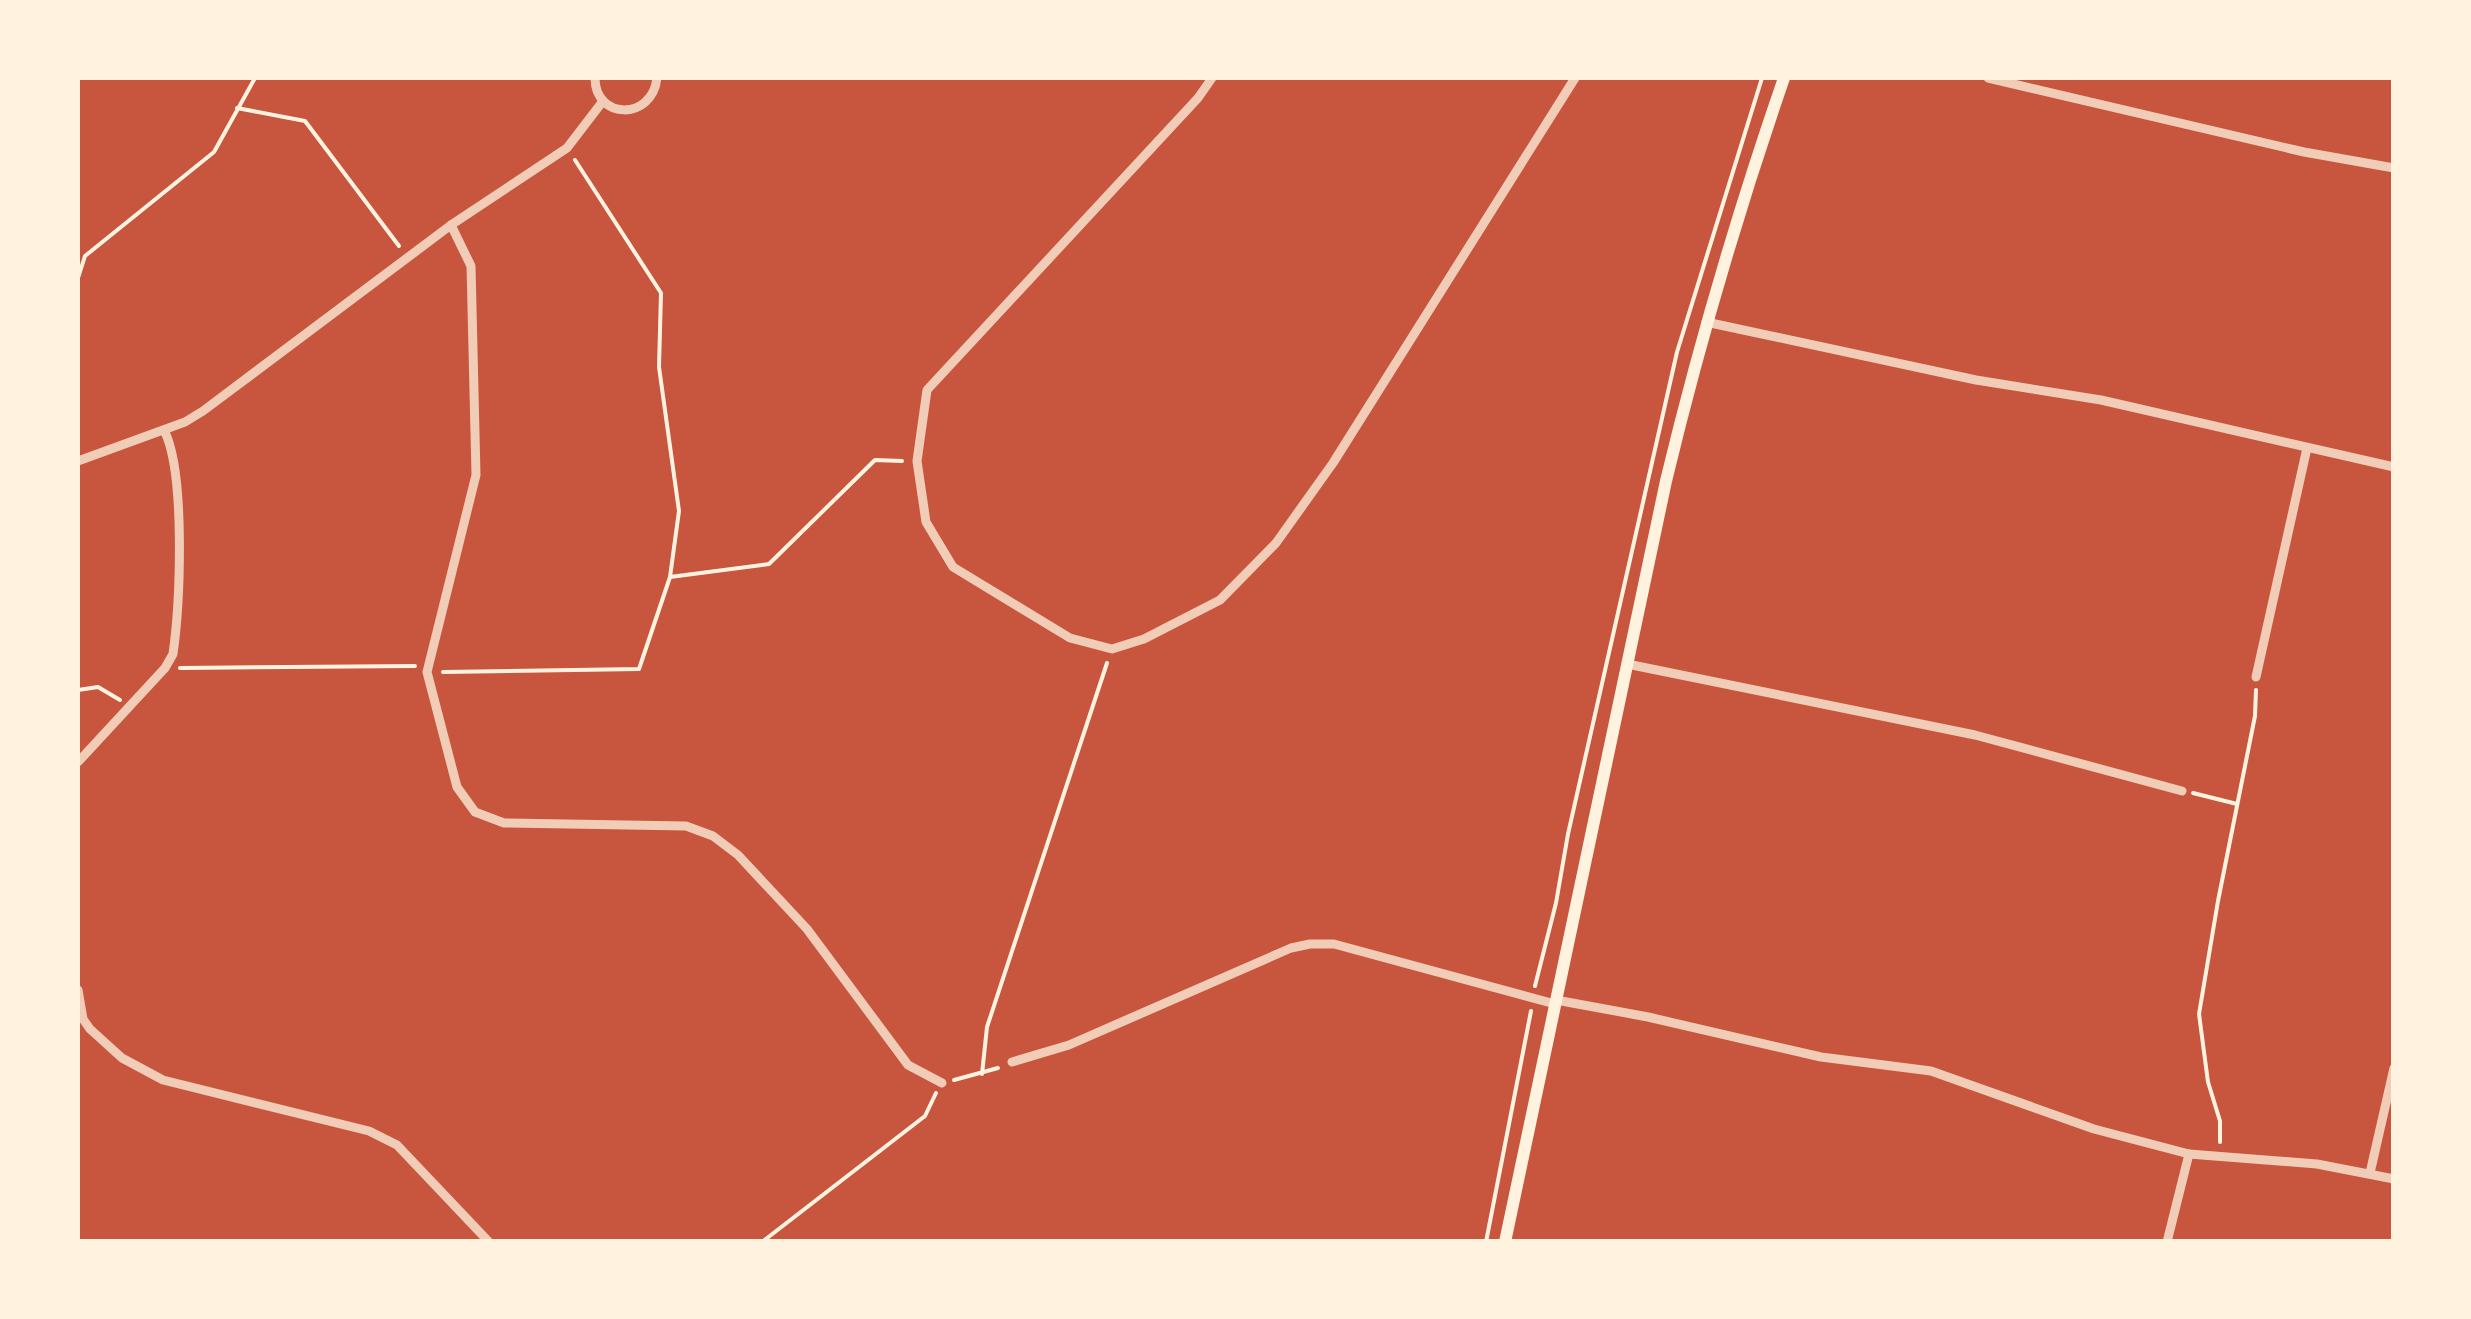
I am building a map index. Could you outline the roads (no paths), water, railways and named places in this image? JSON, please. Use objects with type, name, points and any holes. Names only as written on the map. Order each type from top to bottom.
[{"type":"main road","points":[[1505,1242],[1666,481],[1706,322],[1784,78]]},
{"type":"street","points":[[595,78],[603,101],[616,109],[632,110],[646,103],[655,91],[657,78]]},
{"type":"street","points":[[1212,78],[1198,98],[927,390],[918,461],[926,522],[953,567],[1070,638],[1112,649],[1144,638],[1220,600],[1276,544],[1333,462],[1575,78]]},
{"type":"street","points":[[1988,78],[2304,152],[2394,168]]},
{"type":"street","points":[[78,461],[164,430],[203,410],[451,225],[567,148],[603,101]]},
{"type":"street","points":[[451,225],[470,266],[476,476],[427,672],[457,787],[475,812],[504,824],[686,826],[713,836],[738,855],[807,929],[908,1065],[942,1083]]},
{"type":"street","points":[[1706,322],[1976,380],[2100,400],[2394,468]]},
{"type":"street","points":[[78,762],[165,668],[173,654],[178,495],[174,456],[164,430]]},
{"type":"street","points":[[2256,676],[2306,448]]},
{"type":"street","points":[[1627,664],[1960,732],[2182,791]]},
{"type":"street","points":[[1012,1062],[1068,1046],[1291,948],[1334,944],[1556,1002],[1648,1016],[1822,1057],[1931,1071],[2094,1129],[2189,1154],[2318,1164],[2394,1179]]},
{"type":"street","points":[[78,990],[83,1019],[90,1029],[122,1058],[163,1080],[369,1131],[397,1145],[488,1242]]},
{"type":"street","points":[[2370,1173],[2394,1068]]},
{"type":"street","points":[[2166,1242],[2189,1154]]}]
